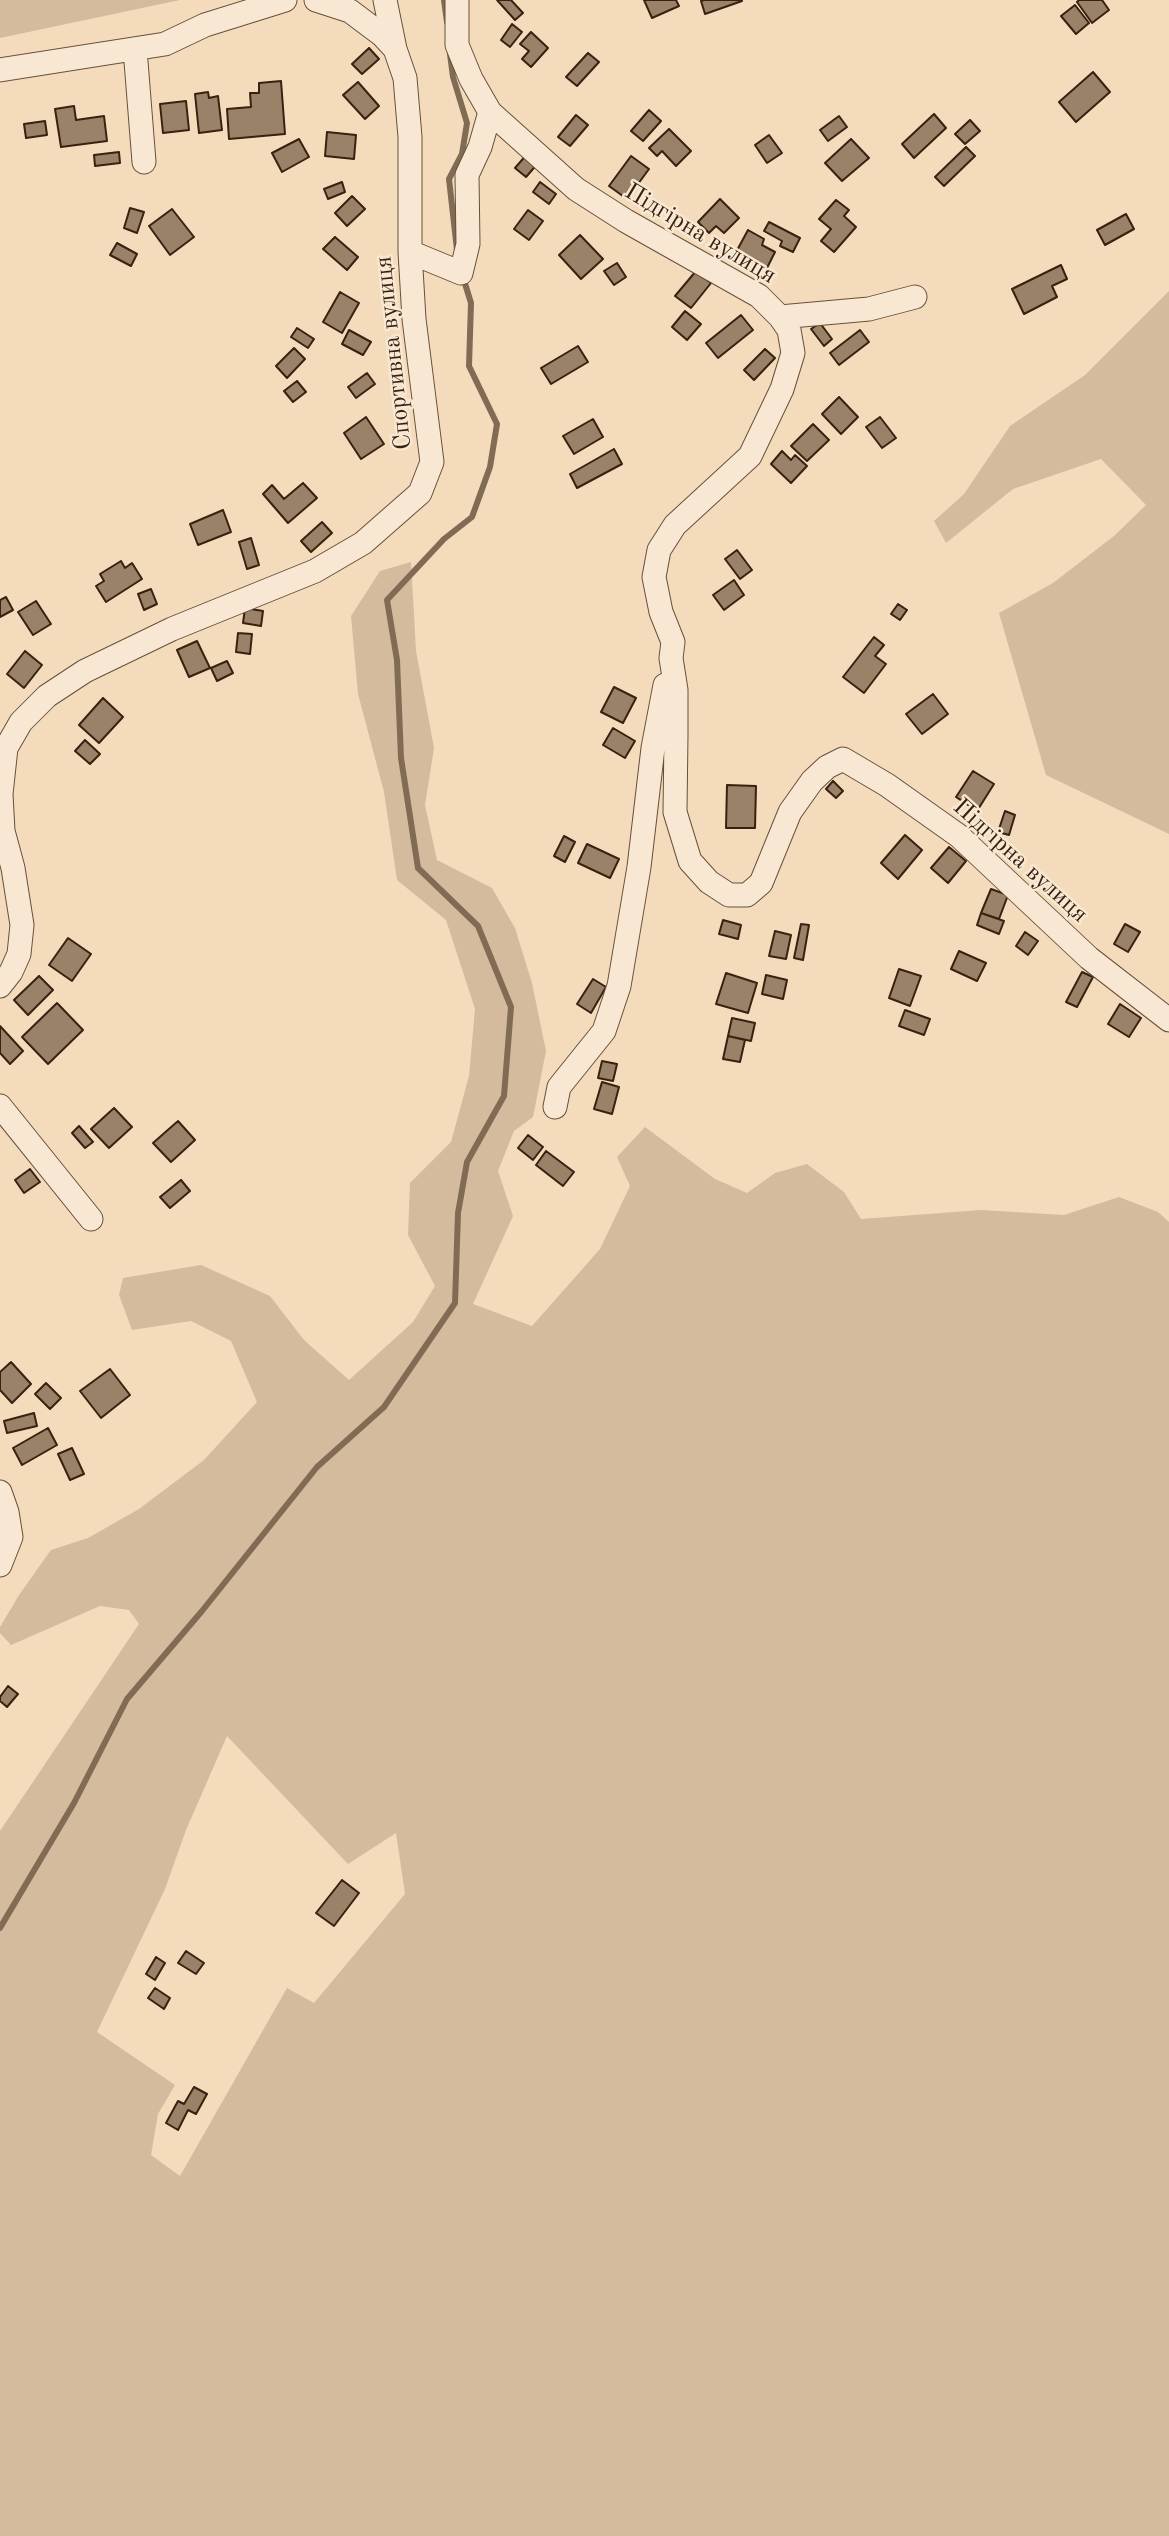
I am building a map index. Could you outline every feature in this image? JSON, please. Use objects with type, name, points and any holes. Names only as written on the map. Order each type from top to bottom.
[{"type":"street","points":[[0,70],[165,44],[205,25],[285,0]]},
{"type":"street","points":[[316,0],[350,11],[382,35],[395,49]]},
{"type":"street","name":"Спортивна вулиця","points":[[3,745],[47,696],[86,671],[172,629],[315,571],[363,542],[420,493],[432,462],[415,331],[410,252],[410,137],[405,78],[395,49],[386,0]]},
{"type":"street","name":"Підгірна вулиця","points":[[457,0],[457,45],[471,79],[490,112],[576,189],[626,221],[759,296],[789,330],[793,353],[782,388],[750,456],[675,525],[659,550],[654,577],[661,611],[673,642],[670,657],[676,690],[675,812],[690,861],[709,882],[729,895],[747,895],[761,883],[790,812],[812,781],[827,766],[843,759],[887,785],[958,836],[1089,958],[1169,1020]]},
{"type":"street","points":[[135,49],[144,162]]},
{"type":"street","points":[[410,252],[461,273],[468,244],[467,175],[480,147],[490,112]]},
{"type":"street","points":[[780,317],[869,309],[915,297]]},
{"type":"street","points":[[555,1107],[559,1087],[604,1031],[619,986],[639,867],[653,748],[670,657]]},
{"type":"street","points":[[0,986],[11,972],[19,954],[22,925],[4,831],[1,794],[3,745]]},
{"type":"street","points":[[0,1106],[91,1219]]},
{"type":"street","points":[[0,1492],[7,1512],[10,1537],[0,1564]]},
{"type":"shaded area","points":[[0,0],[180,0],[0,38]]},
{"type":"shaded area","points":[[1169,291],[1169,834],[1046,775],[999,613],[1053,583],[1114,536],[1146,505],[1101,459],[1013,489],[946,543],[934,521],[964,494],[1010,426],[1085,375]]},
{"type":"shaded area","points":[[411,562],[416,651],[434,748],[425,805],[437,860],[492,888],[515,928],[532,983],[546,1051],[533,1117],[514,1131],[498,1171],[513,1216],[473,1304],[532,1326],[600,1249],[630,1186],[617,1157],[645,1127],[715,1179],[747,1193],[775,1173],[807,1164],[844,1192],[861,1219],[981,1210],[1064,1215],[1119,1197],[1158,1212],[1169,1222],[1169,2536],[0,2536],[0,1831],[139,1624],[129,1610],[100,1606],[11,1645],[0,1633],[0,1627],[51,1550],[88,1538],[139,1509],[204,1460],[257,1402],[231,1341],[191,1321],[132,1330],[119,1295],[123,1278],[201,1265],[270,1296],[304,1340],[349,1380],[413,1322],[435,1286],[408,1235],[410,1183],[451,1142],[469,1076],[475,1009],[446,920],[397,880],[384,792],[358,694],[351,616],[380,571]],"holes":[[[227,1736],[348,1864],[396,1833],[405,1894],[314,2003],[287,1988],[180,2176],[151,2155],[158,2114],[175,2085],[97,2032],[165,1889],[186,1830]]]},
{"type":"building","points":[[497,0],[511,0],[523,13],[515,20]]},
{"type":"building","points":[[644,0],[676,0],[679,6],[652,18]]},
{"type":"building","points":[[1102,0],[1109,10],[1092,23],[1077,2]]},
{"type":"building","points":[[701,1],[742,1],[705,14]]},
{"type":"building","points":[[1075,5],[1089,23],[1076,34],[1061,16]]},
{"type":"building","points":[[512,24],[522,32],[510,47],[501,40]]},
{"type":"building","points":[[531,32],[548,48],[531,67],[522,59],[529,51],[520,44]]},
{"type":"building","points":[[369,48],[379,59],[362,74],[352,64]]},
{"type":"building","points":[[588,53],[599,62],[577,86],[566,77]]},
{"type":"building","points":[[1093,72],[1110,92],[1076,122],[1059,102]]},
{"type":"building","points":[[281,81],[285,134],[229,139],[227,109],[251,107],[250,93],[259,93],[259,83]]},
{"type":"building","points":[[358,82],[379,106],[365,119],[343,95]]},
{"type":"building","points":[[208,92],[209,98],[218,96],[222,130],[199,133],[195,94]]},
{"type":"building","points":[[186,101],[189,130],[163,133],[160,104]]},
{"type":"building","points":[[74,106],[76,120],[104,116],[107,141],[61,147],[55,109]]},
{"type":"building","points":[[649,110],[661,121],[643,141],[631,131]]},
{"type":"building","points":[[934,114],[946,128],[914,158],[902,144]]},
{"type":"building","points":[[576,115],[588,125],[570,146],[558,137]]},
{"type":"building","points":[[839,116],[847,127],[828,141],[820,130]]},
{"type":"building","points":[[970,120],[980,131],[965,144],[955,134]]},
{"type":"building","points":[[45,121],[47,135],[26,138],[24,124]]},
{"type":"building","points":[[669,129],[691,151],[676,166],[662,151],[657,156],[649,148]]},
{"type":"building","points":[[327,132],[356,135],[354,159],[325,156]]},
{"type":"building","points":[[769,135],[782,153],[767,163],[755,145]]},
{"type":"building","points":[[299,139],[309,157],[282,172],[272,153]]},
{"type":"building","points":[[851,139],[869,158],[842,181],[825,163]]},
{"type":"building","points":[[966,147],[975,156],[944,186],[935,177]]},
{"type":"building","points":[[119,152],[120,163],[95,166],[94,155]]},
{"type":"building","points":[[528,153],[539,162],[526,177],[515,168]]},
{"type":"building","points":[[631,156],[649,169],[627,199],[609,186]]},
{"type":"building","points":[[342,182],[345,192],[328,199],[324,189]]},
{"type":"building","points":[[540,182],[556,194],[549,204],[533,192]]},
{"type":"building","points":[[352,196],[365,209],[347,226],[335,213]]},
{"type":"building","points":[[720,199],[739,218],[724,233],[716,226],[709,233],[698,222]]},
{"type":"building","points":[[836,200],[849,210],[844,216],[856,227],[834,252],[821,241],[831,229],[819,219]]},
{"type":"building","points":[[130,208],[144,212],[137,233],[124,228]]},
{"type":"building","points":[[172,209],[194,237],[170,255],[149,226]]},
{"type":"building","points":[[528,210],[543,221],[529,240],[514,229]]},
{"type":"building","points":[[1126,214],[1134,229],[1105,245],[1097,230]]},
{"type":"building","points":[[769,222],[800,238],[793,252],[780,246],[782,241],[764,231]]},
{"type":"building","points":[[748,230],[764,239],[762,245],[775,252],[766,270],[735,254]]},
{"type":"building","points":[[580,235],[603,259],[581,279],[559,255]]},
{"type":"building","points":[[335,237],[358,257],[347,270],[323,249]]},
{"type":"building","points":[[117,243],[137,254],[131,266],[110,255]]},
{"type":"building","points":[[617,263],[626,277],[614,285],[604,271]]},
{"type":"building","points":[[1061,265],[1067,279],[1052,286],[1057,297],[1024,314],[1012,289]]},
{"type":"building","points":[[696,271],[711,283],[691,308],[675,296]]},
{"type":"building","points":[[340,292],[359,303],[342,333],[323,322]]},
{"type":"building","points":[[685,311],[701,324],[687,340],[672,327]]},
{"type":"building","points":[[741,315],[753,330],[718,358],[706,343]]},
{"type":"building","points":[[820,323],[832,339],[824,346],[811,329]]},
{"type":"building","points":[[297,328],[314,339],[308,348],[291,337]]},
{"type":"building","points":[[349,330],[371,342],[363,355],[342,344]]},
{"type":"building","points":[[860,330],[869,342],[839,365],[830,353]]},
{"type":"building","points":[[578,346],[588,362],[551,384],[541,368]]},
{"type":"building","points":[[294,348],[305,359],[287,378],[276,366]]},
{"type":"building","points":[[765,349],[775,358],[754,380],[744,370]]},
{"type":"building","points":[[367,373],[375,384],[356,398],[348,387]]},
{"type":"building","points":[[297,381],[306,392],[293,402],[284,391]]},
{"type":"building","points":[[839,397],[858,417],[841,434],[822,414]]},
{"type":"building","points":[[366,417],[384,444],[361,459],[344,433]]},
{"type":"building","points":[[880,417],[896,438],[882,448],[866,427]]},
{"type":"building","points":[[593,419],[603,437],[574,454],[563,436]]},
{"type":"building","points":[[813,424],[829,440],[807,461],[791,446]]},
{"type":"building","points":[[614,449],[622,464],[577,488],[570,474]]},
{"type":"building","points":[[782,451],[791,460],[795,455],[807,466],[791,483],[771,464]]},
{"type":"building","points":[[303,483],[317,498],[288,523],[263,494],[272,485],[284,499]]},
{"type":"building","points":[[223,510],[231,532],[198,545],[190,524]]},
{"type":"building","points":[[322,522],[332,533],[311,552],[301,541]]},
{"type":"building","points":[[251,538],[259,565],[247,569],[239,542]]},
{"type":"building","points":[[737,550],[752,570],[740,579],[725,559]]},
{"type":"building","points":[[121,561],[125,568],[132,563],[142,579],[106,602],[96,586],[104,581],[100,574]]},
{"type":"building","points":[[734,580],[744,595],[724,610],[713,595]]},
{"type":"building","points":[[151,589],[157,604],[144,610],[138,594]]},
{"type":"building","points":[[6,597],[13,610],[0,617],[0,600]]},
{"type":"building","points":[[36,601],[51,624],[33,635],[18,612]]},
{"type":"building","points":[[898,604],[907,610],[900,620],[891,614]]},
{"type":"building","points":[[245,608],[263,611],[261,626],[243,623]]},
{"type":"building","points":[[238,633],[252,634],[250,654],[236,652]]},
{"type":"building","points":[[874,637],[884,645],[875,656],[886,664],[864,693],[843,677]]},
{"type":"building","points":[[197,641],[210,668],[189,677],[177,650]]},
{"type":"building","points":[[25,651],[42,665],[24,688],[7,674]]},
{"type":"building","points":[[227,661],[233,673],[217,681],[211,668]]},
{"type":"building","points":[[614,687],[636,698],[623,723],[601,712]]},
{"type":"building","points":[[933,694],[948,714],[922,734],[906,714]]},
{"type":"building","points":[[103,698],[123,717],[99,743],[79,725]]},
{"type":"building","points":[[613,728],[635,741],[625,758],[603,745]]},
{"type":"building","points":[[85,740],[100,754],[90,764],[75,751]]},
{"type":"building","points":[[973,771],[994,784],[977,811],[956,797]]},
{"type":"building","points":[[833,781],[843,791],[836,798],[826,789]]},
{"type":"building","points":[[727,785],[756,786],[755,828],[726,828]]},
{"type":"building","points":[[1005,811],[1015,815],[1009,835],[998,832]]},
{"type":"building","points":[[905,835],[922,850],[898,879],[881,863]]},
{"type":"building","points":[[564,836],[575,842],[565,862],[554,856]]},
{"type":"building","points":[[587,844],[619,859],[610,878],[578,863]]},
{"type":"building","points":[[949,847],[966,861],[948,883],[931,868]]},
{"type":"building","points":[[991,889],[1008,895],[999,919],[981,913]]},
{"type":"building","points":[[981,913],[1004,921],[999,934],[977,925]]},
{"type":"building","points":[[723,920],[741,925],[738,939],[719,934]]},
{"type":"building","points":[[801,924],[809,925],[803,960],[794,958]]},
{"type":"building","points":[[1125,924],[1140,932],[1128,952],[1114,944]]},
{"type":"building","points":[[775,931],[791,935],[786,959],[769,956]]},
{"type":"building","points":[[1025,932],[1038,941],[1028,955],[1016,946]]},
{"type":"building","points":[[68,938],[91,954],[72,981],[49,965]]},
{"type":"building","points":[[959,951],[986,963],[977,981],[951,969]]},
{"type":"building","points":[[899,969],[921,976],[910,1006],[889,998]]},
{"type":"building","points":[[1082,972],[1093,977],[1077,1007],[1066,1002]]},
{"type":"building","points":[[726,973],[757,983],[748,1013],[716,1004]]},
{"type":"building","points":[[766,975],[787,980],[783,999],[762,994]]},
{"type":"building","points":[[39,976],[53,990],[28,1015],[14,1000]]},
{"type":"building","points":[[593,979],[606,987],[591,1013],[577,1004]]},
{"type":"building","points":[[57,1003],[83,1030],[48,1064],[22,1037]]},
{"type":"building","points":[[1120,1004],[1141,1018],[1129,1037],[1108,1024]]},
{"type":"building","points":[[905,1010],[930,1019],[924,1035],[899,1026]]},
{"type":"building","points":[[732,1018],[755,1023],[751,1041],[728,1036]]},
{"type":"building","points":[[0,1026],[23,1051],[10,1064],[0,1053]]},
{"type":"building","points":[[728,1036],[745,1040],[740,1062],[723,1059]]},
{"type":"building","points":[[602,1061],[617,1064],[613,1081],[598,1078]]},
{"type":"building","points":[[602,1082],[619,1087],[612,1114],[594,1109]]},
{"type":"building","points":[[114,1108],[132,1127],[109,1148],[91,1129]]},
{"type":"building","points":[[178,1121],[195,1140],[171,1162],[153,1143]]},
{"type":"building","points":[[79,1126],[93,1142],[85,1148],[72,1133]]},
{"type":"building","points":[[528,1135],[543,1147],[533,1160],[518,1148]]},
{"type":"building","points":[[546,1151],[574,1172],[563,1186],[536,1165]]},
{"type":"building","points":[[30,1169],[40,1182],[24,1193],[15,1180]]},
{"type":"building","points":[[181,1180],[190,1191],[170,1208],[160,1197]]},
{"type":"building","points":[[11,1362],[31,1384],[12,1403],[0,1390],[0,1372]]},
{"type":"building","points":[[110,1369],[130,1395],[101,1418],[80,1391]]},
{"type":"building","points":[[46,1383],[61,1398],[50,1409],[35,1394]]},
{"type":"building","points":[[34,1413],[37,1426],[7,1433],[4,1421]]},
{"type":"building","points":[[48,1428],[57,1445],[22,1465],[13,1448]]},
{"type":"building","points":[[72,1448],[84,1474],[70,1480],[58,1454]]},
{"type":"building","points":[[8,1686],[18,1694],[7,1707],[0,1701],[0,1697]]},
{"type":"building","points":[[342,1880],[359,1893],[334,1926],[316,1913]]},
{"type":"building","points":[[186,1951],[204,1963],[196,1974],[178,1963]]},
{"type":"building","points":[[156,1957],[165,1963],[155,1980],[146,1974]]},
{"type":"building","points":[[155,1988],[170,1998],[164,2009],[148,1998]]},
{"type":"building","points":[[194,2087],[207,2094],[196,2114],[188,2110],[178,2130],[166,2123],[178,2101],[184,2104]]},
{"type":"waterway","points":[[444,0],[447,22]]},
{"type":"waterway","points":[[450,54],[453,77],[467,123],[462,154],[449,179],[457,250]]},
{"type":"waterway","points":[[0,1928],[74,1803],[127,1699],[202,1611],[317,1467],[384,1407],[455,1303],[458,1213],[467,1162],[504,1096],[511,1007],[478,926],[418,868],[401,758],[397,660],[387,600],[444,539],[472,517],[490,467],[497,424],[469,366],[471,303],[463,277]]}]
